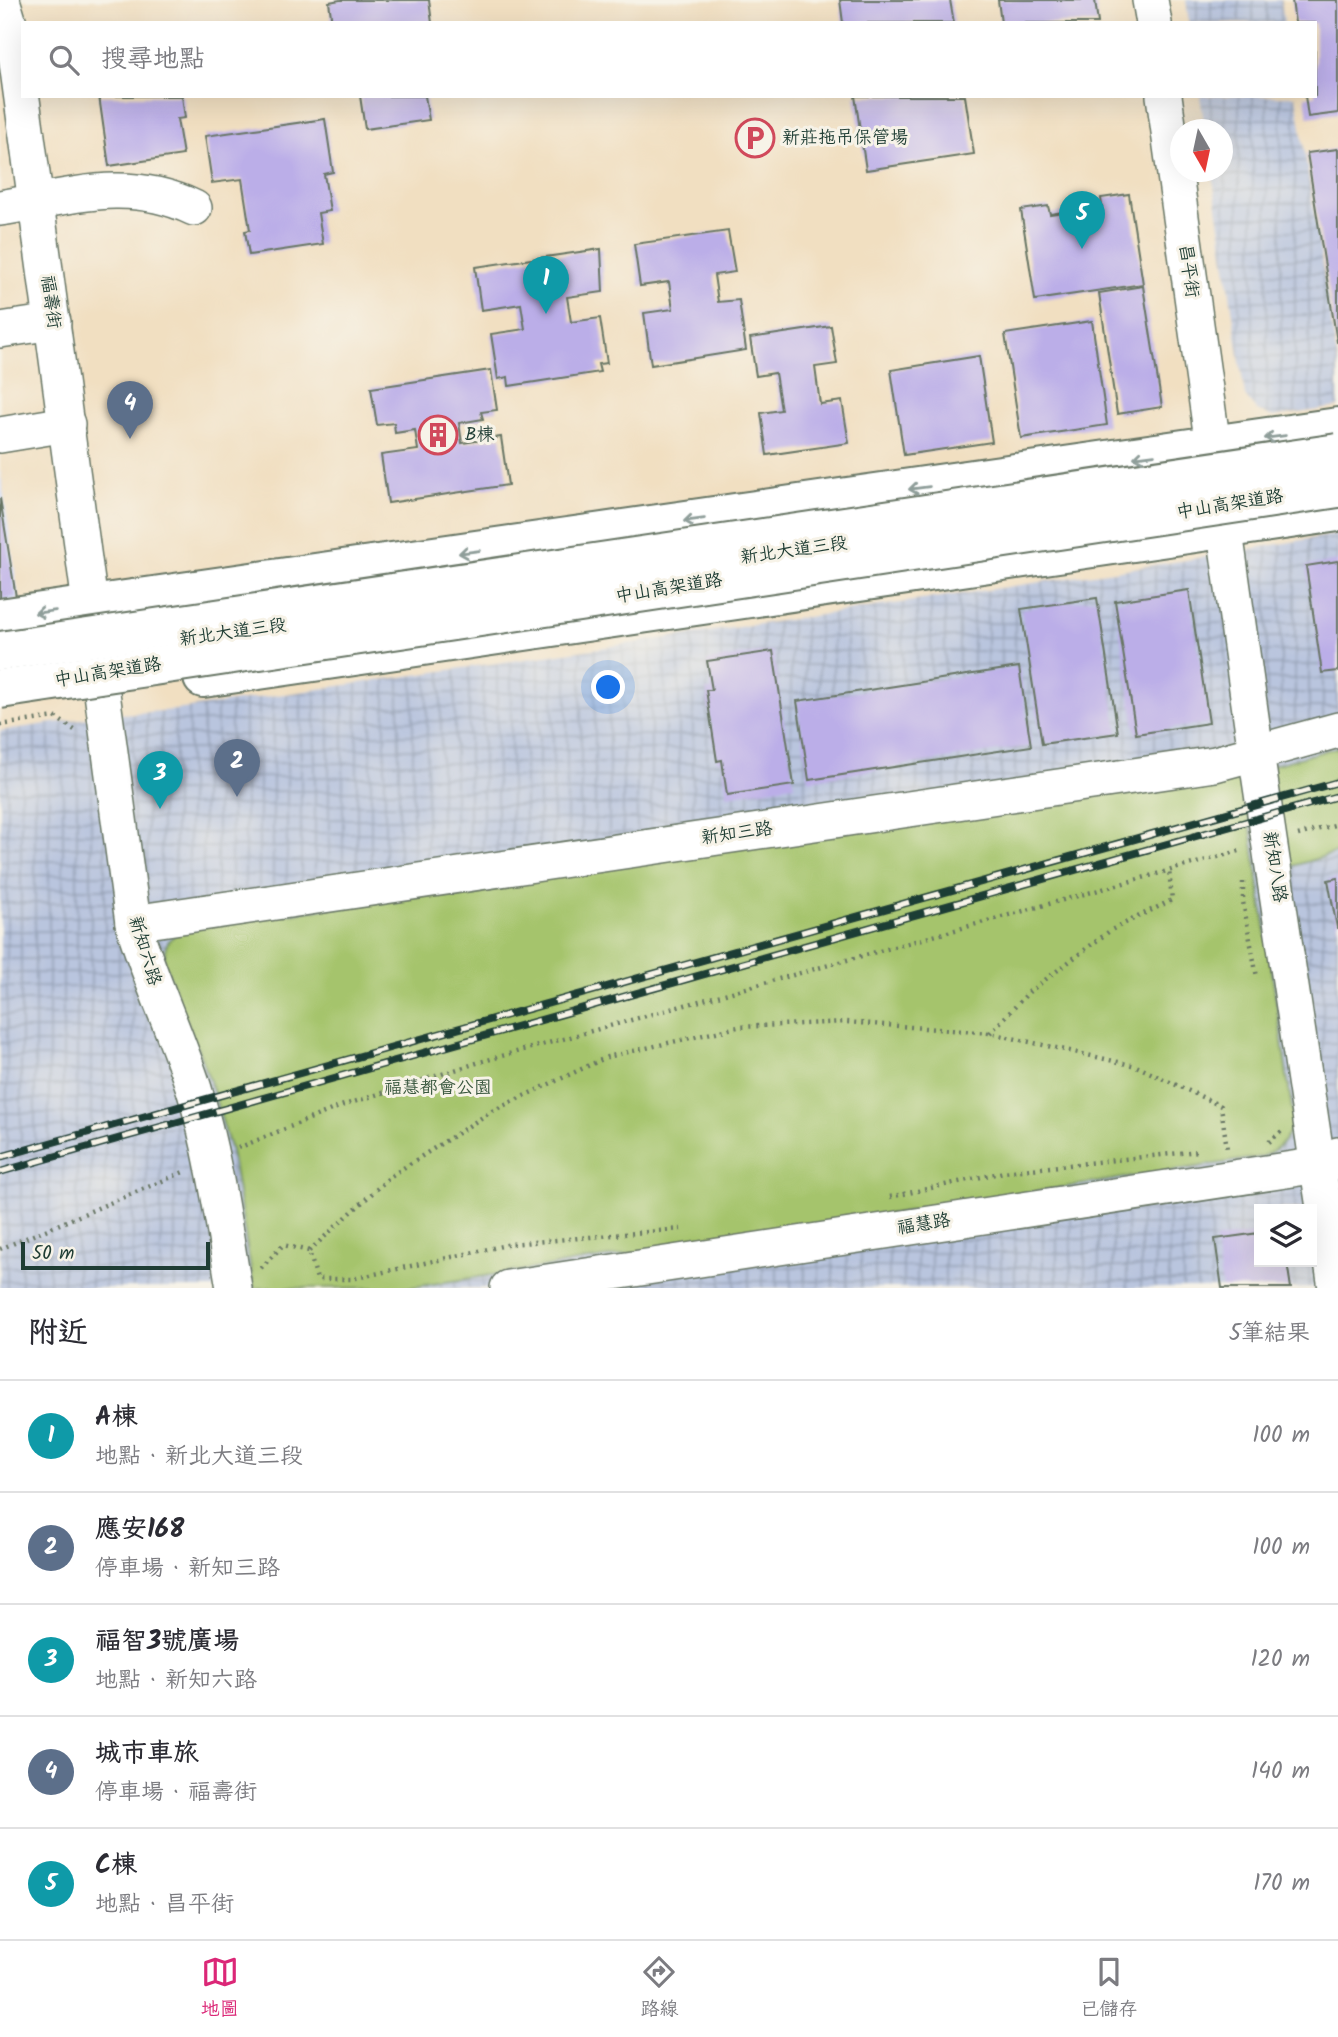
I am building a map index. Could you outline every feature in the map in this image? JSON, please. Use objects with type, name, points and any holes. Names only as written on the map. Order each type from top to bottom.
[{"type":"main road","points":[[0,618],[1338,428]]},
{"type":"main road","name":"中山高架道路","points":[[0,652],[1338,453]]},
{"type":"main road","name":"新北大道三段","points":[[0,668],[1338,471]]},
{"type":"main road","name":"中山高架道路","points":[[0,689],[1338,488]]},
{"type":"main road","points":[[0,708],[1338,512]]},
{"type":"street","name":"福壽街","points":[[2,0],[14,40],[21,92]]},
{"type":"street","points":[[1150,0],[1154,21]]},
{"type":"street","name":"福壽街","points":[[22,98],[90,605]]},
{"type":"street","name":"昌平街","points":[[1164,98],[1212,446]]},
{"type":"street","points":[[0,208],[99,191],[140,190],[168,195],[194,208]]},
{"type":"street","points":[[0,330],[53,323]]},
{"type":"street","points":[[0,435],[67,424]]},
{"type":"street","name":"新知八路","points":[[1212,446],[1256,753],[1252,852],[1329,1160],[1336,1288]]},
{"type":"street","name":"新知六路","points":[[90,605],[133,923],[147,971],[193,1087],[247,1282]]},
{"type":"street","name":"新知三路","points":[[133,923],[1202,766],[1338,730]]},
{"type":"street","name":"福慧路","points":[[508,1288],[1329,1160]]},
{"type":"path","points":[[0,1249],[341,1106],[480,1062],[1169,870],[1252,852],[1338,824]]},
{"type":"path","points":[[990,1033],[1029,992],[1111,930],[1172,900],[1169,870]]},
{"type":"path","points":[[1243,876],[1243,902],[1258,985]]},
{"type":"path","points":[[309,1251],[402,1169],[492,1111],[607,1057],[738,1027],[846,1022],[990,1033],[1136,1066],[1221,1106],[1227,1149]]},
{"type":"path","points":[[1258,1148],[1283,1133],[1284,1122]]},
{"type":"path","points":[[1214,1150],[1237,1149]]},
{"type":"path","points":[[884,1199],[1004,1172],[1201,1150]]},
{"type":"path","points":[[309,1251],[317,1279],[352,1279],[510,1244],[695,1228]]},
{"type":"path","points":[[247,1282],[283,1245],[309,1251]]},
{"type":"shaded area","points":[[1186,0],[1281,0],[1284,21],[1189,21]]},
{"type":"shaded area","points":[[1200,98],[1296,98],[1338,364],[1338,407],[1273,417],[1257,411],[1245,396],[1213,182],[1233,182],[1233,119],[1203,119]]},
{"type":"shaded area","points":[[0,469],[19,600],[0,603]]},
{"type":"shaded area","points":[[1338,534],[1338,1288],[0,1288],[0,731],[106,715],[176,710],[1180,561]]},
{"type":"green space","points":[[1338,747],[1338,852],[1287,868],[1270,766]]},
{"type":"green space","name":"福慧都會公園","points":[[1219,775],[1242,784],[1246,797],[1293,1116],[1287,1137],[1268,1154],[407,1288],[254,1288],[231,1151],[210,1081],[165,964],[167,944],[182,930]]},
{"type":"building","points":[[429,0],[432,21],[332,21],[329,2]]},
{"type":"building","points":[[840,0],[950,0],[954,21],[843,21]]},
{"type":"building","points":[[998,0],[1095,0],[1098,21],[1001,21]]},
{"type":"building","points":[[1292,0],[1338,0],[1338,113],[1308,117],[1305,98],[1317,98],[1317,21],[1295,21]]},
{"type":"building","points":[[99,98],[182,98],[185,118],[177,119],[183,155],[109,166]]},
{"type":"building","points":[[360,98],[425,98],[429,120],[365,129]]},
{"type":"building","points":[[855,98],[965,98],[974,154],[866,170]]},
{"type":"building","points":[[325,119],[333,172],[324,174],[330,211],[318,213],[323,244],[249,255],[245,231],[250,230],[242,179],[212,183],[205,136]]},
{"type":"building","points":[[1338,149],[1338,342],[1337,342],[1307,153]]},
{"type":"building","points":[[1129,194],[1143,284],[1035,300],[1021,210],[1048,206],[1050,214],[1102,206],[1101,198]]},
{"type":"building","points":[[728,231],[735,272],[714,275],[718,302],[739,300],[746,350],[651,365],[644,313],[673,309],[669,282],[640,286],[634,244]]},
{"type":"building","points":[[601,249],[603,292],[567,297],[571,322],[600,318],[607,363],[598,364],[600,372],[509,386],[508,377],[498,379],[491,334],[525,329],[521,304],[481,310],[475,267]]},
{"type":"building","points":[[1143,286],[1162,407],[1117,414],[1099,293]]},
{"type":"building","points":[[1092,321],[1107,425],[1021,438],[1005,334]]},
{"type":"building","points":[[831,326],[837,364],[815,367],[820,404],[842,401],[849,443],[767,455],[761,413],[781,410],[775,373],[756,376],[750,338]]},
{"type":"building","points":[[979,356],[992,442],[904,455],[891,370]]},
{"type":"building","name":"B棟","points":[[491,370],[497,410],[481,412],[483,419],[459,423],[462,443],[501,437],[508,485],[388,503],[381,455],[418,450],[415,430],[395,433],[394,423],[377,425],[371,388]]},
{"type":"building","points":[[0,498],[16,597],[0,599]]},
{"type":"building","points":[[1338,561],[1338,671],[1322,673],[1306,566]]},
{"type":"building","points":[[1189,590],[1209,723],[1136,734],[1115,601]]},
{"type":"building","points":[[1097,598],[1118,733],[1042,744],[1021,609]]},
{"type":"building","points":[[773,651],[794,785],[727,795],[722,760],[717,761],[706,690],[712,690],[707,661]]},
{"type":"building","points":[[1019,667],[1031,746],[809,780],[797,701]]},
{"type":"building","points":[[1338,878],[1338,928],[1337,928],[1328,880]]},
{"type":"building","points":[[1254,1234],[1254,1267],[1288,1267],[1291,1288],[1222,1288],[1215,1239]]},
{"type":"railway","points":[[0,1157],[1338,782]]},
{"type":"railway","points":[[0,1172],[1338,796]]},
{"type":"place","name":"新莊拖吊保管場","points":[[755,138]]},
{"type":"place","name":"C棟","points":[[1082,249]]},
{"type":"place","name":"A棟","points":[[546,314]]},
{"type":"place","name":"B棟","points":[[438,435]]},
{"type":"place","name":"城市車旅","points":[[130,439]]},
{"type":"place","name":"應安168","points":[[237,797]]},
{"type":"place","name":"福智3號廣場","points":[[160,809]]}]
